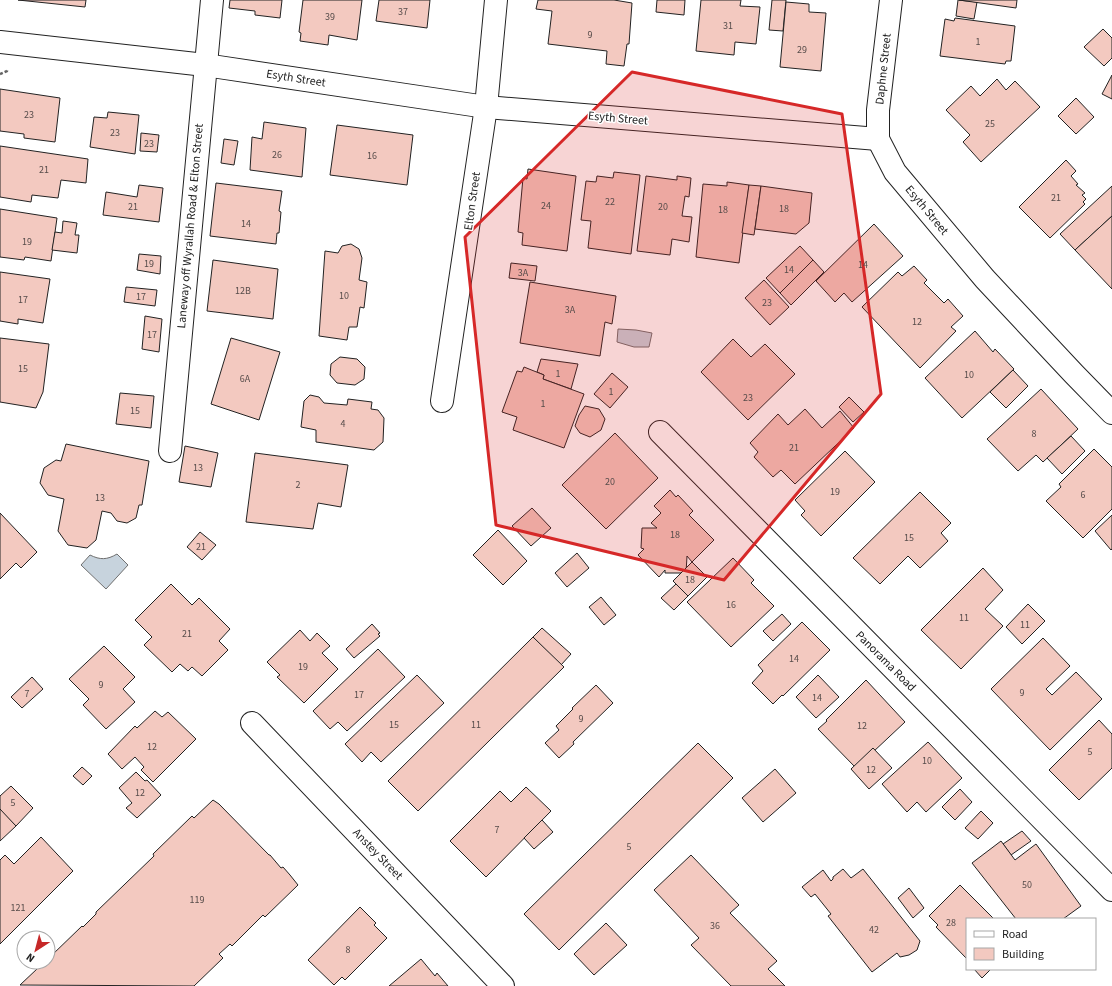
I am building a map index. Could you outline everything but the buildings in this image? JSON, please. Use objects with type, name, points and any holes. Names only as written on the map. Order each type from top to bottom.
[{"type":"street","name":"Laneway off Wyrallah Road & Elton Street","points":[[170,451],[212,0]]},
{"type":"street","name":"Elton Street","points":[[442,401],[486,107],[496,0]]},
{"type":"street","name":"Daphne Street","points":[[878,139],[878,110],[890,0]]},
{"type":"street","name":"Esyth Street","points":[[0,42],[205,65],[486,107],[878,139],[895,172],[980,273],[1112,413]]},
{"type":"street","name":"Panorama Road","points":[[660,432],[1112,890]]},
{"type":"street","name":"Anstey Street","points":[[252,723],[503,986]]},
{"type":"highlighted area","points":[[632,72],[842,114],[881,394],[724,580],[496,525],[465,237]]},
{"type":"shaded area","points":[[618,329],[652,333],[649,347],[634,347],[617,342]]},
{"type":"shaded area","points":[[117,554],[128,565],[106,589],[81,565],[90,555],[104,559]]}]
